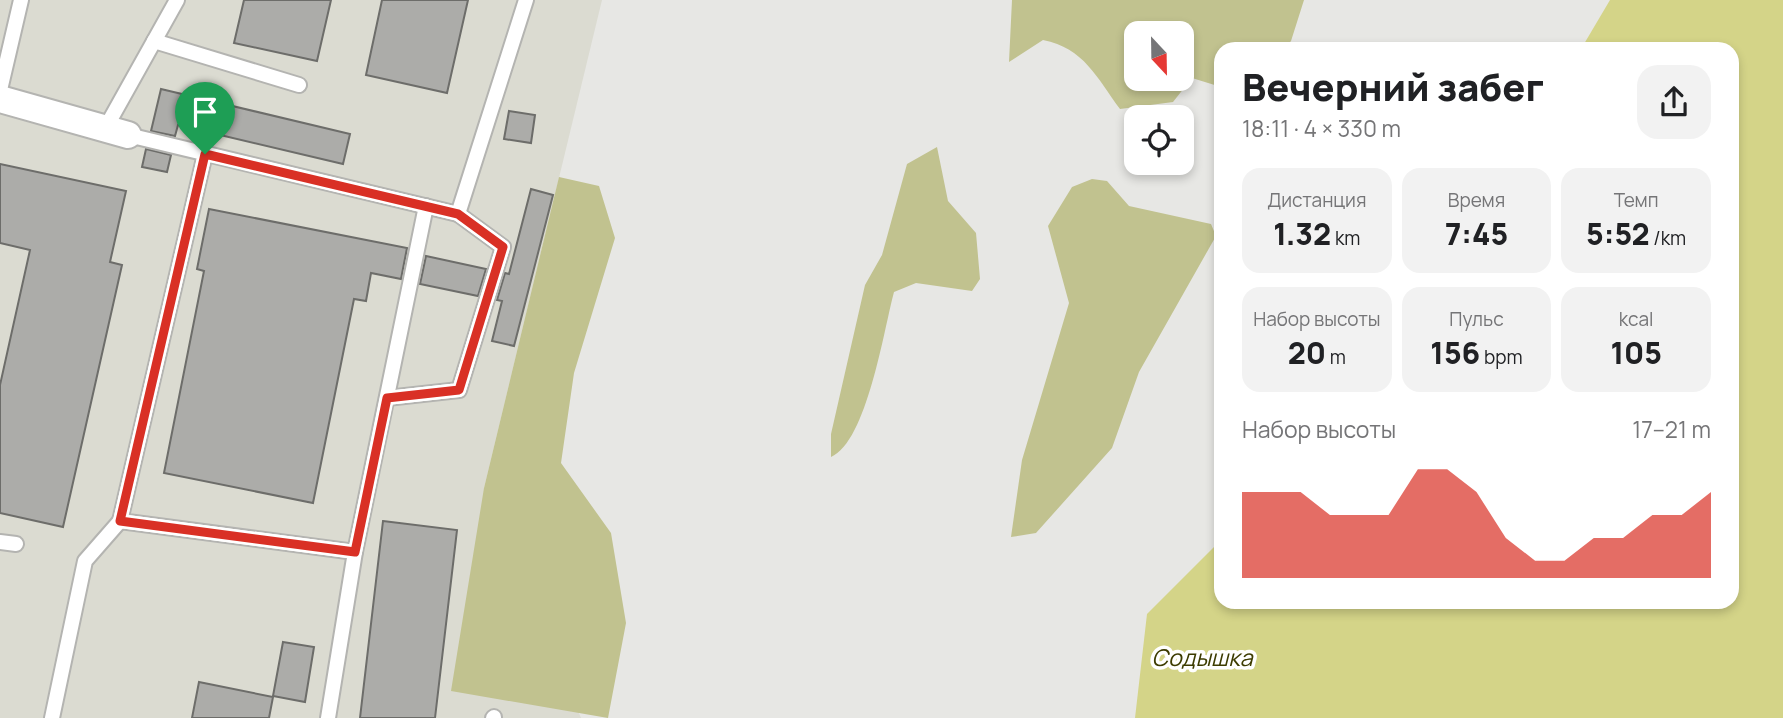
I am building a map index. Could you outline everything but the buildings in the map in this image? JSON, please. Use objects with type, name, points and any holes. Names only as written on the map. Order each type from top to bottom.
[{"type":"street","points":[[0,99],[116,132]]},
{"type":"lane","points":[[0,90],[21,0]]},
{"type":"lane","points":[[177,0],[154,41],[116,132],[458,214],[503,247],[459,390],[387,398]]},
{"type":"lane","points":[[458,214],[526,0]]},
{"type":"lane","points":[[154,41],[299,85]]},
{"type":"lane","points":[[52,718],[85,561],[120,521],[205,154]]},
{"type":"lane","points":[[328,718],[355,552],[426,206]]},
{"type":"lane","points":[[120,521],[355,552]]},
{"type":"lane","points":[[0,542],[16,544]]},
{"type":"shaded area","points":[[0,0],[602,0],[484,488],[581,718],[0,718]]},
{"type":"green space","points":[[1012,0],[1304,0],[1290,42],[1214,42],[1214,85],[1194,79],[1194,21],[1124,21],[1124,91],[1182,91],[1173,102],[1124,105],[1124,108],[1120,109],[1088,66],[1079,57],[1057,44],[1043,40],[1009,62]]},
{"type":"green space","points":[[937,147],[948,201],[976,233],[980,279],[972,291],[916,283],[894,292],[864,408],[844,447],[831,457],[831,434],[865,285],[882,255],[907,164]]},
{"type":"green space","points":[[559,177],[599,186],[615,238],[574,373],[561,463],[611,533],[626,623],[608,718],[451,691],[484,488]]},
{"type":"green space","points":[[1092,179],[1107,181],[1129,206],[1211,224],[1214,240],[1139,372],[1112,448],[1036,533],[1011,537],[1022,460],[1069,303],[1048,226],[1072,187]]},
{"type":"water","name":"Содышка","points":[[1610,0],[1783,0],[1783,718],[1135,718],[1147,614],[1214,547],[1214,609],[1739,609],[1739,42],[1585,42]]},
{"type":"route","points":[[205,154],[458,214],[503,247],[459,390],[387,398],[355,552],[120,521],[205,154]]}]
